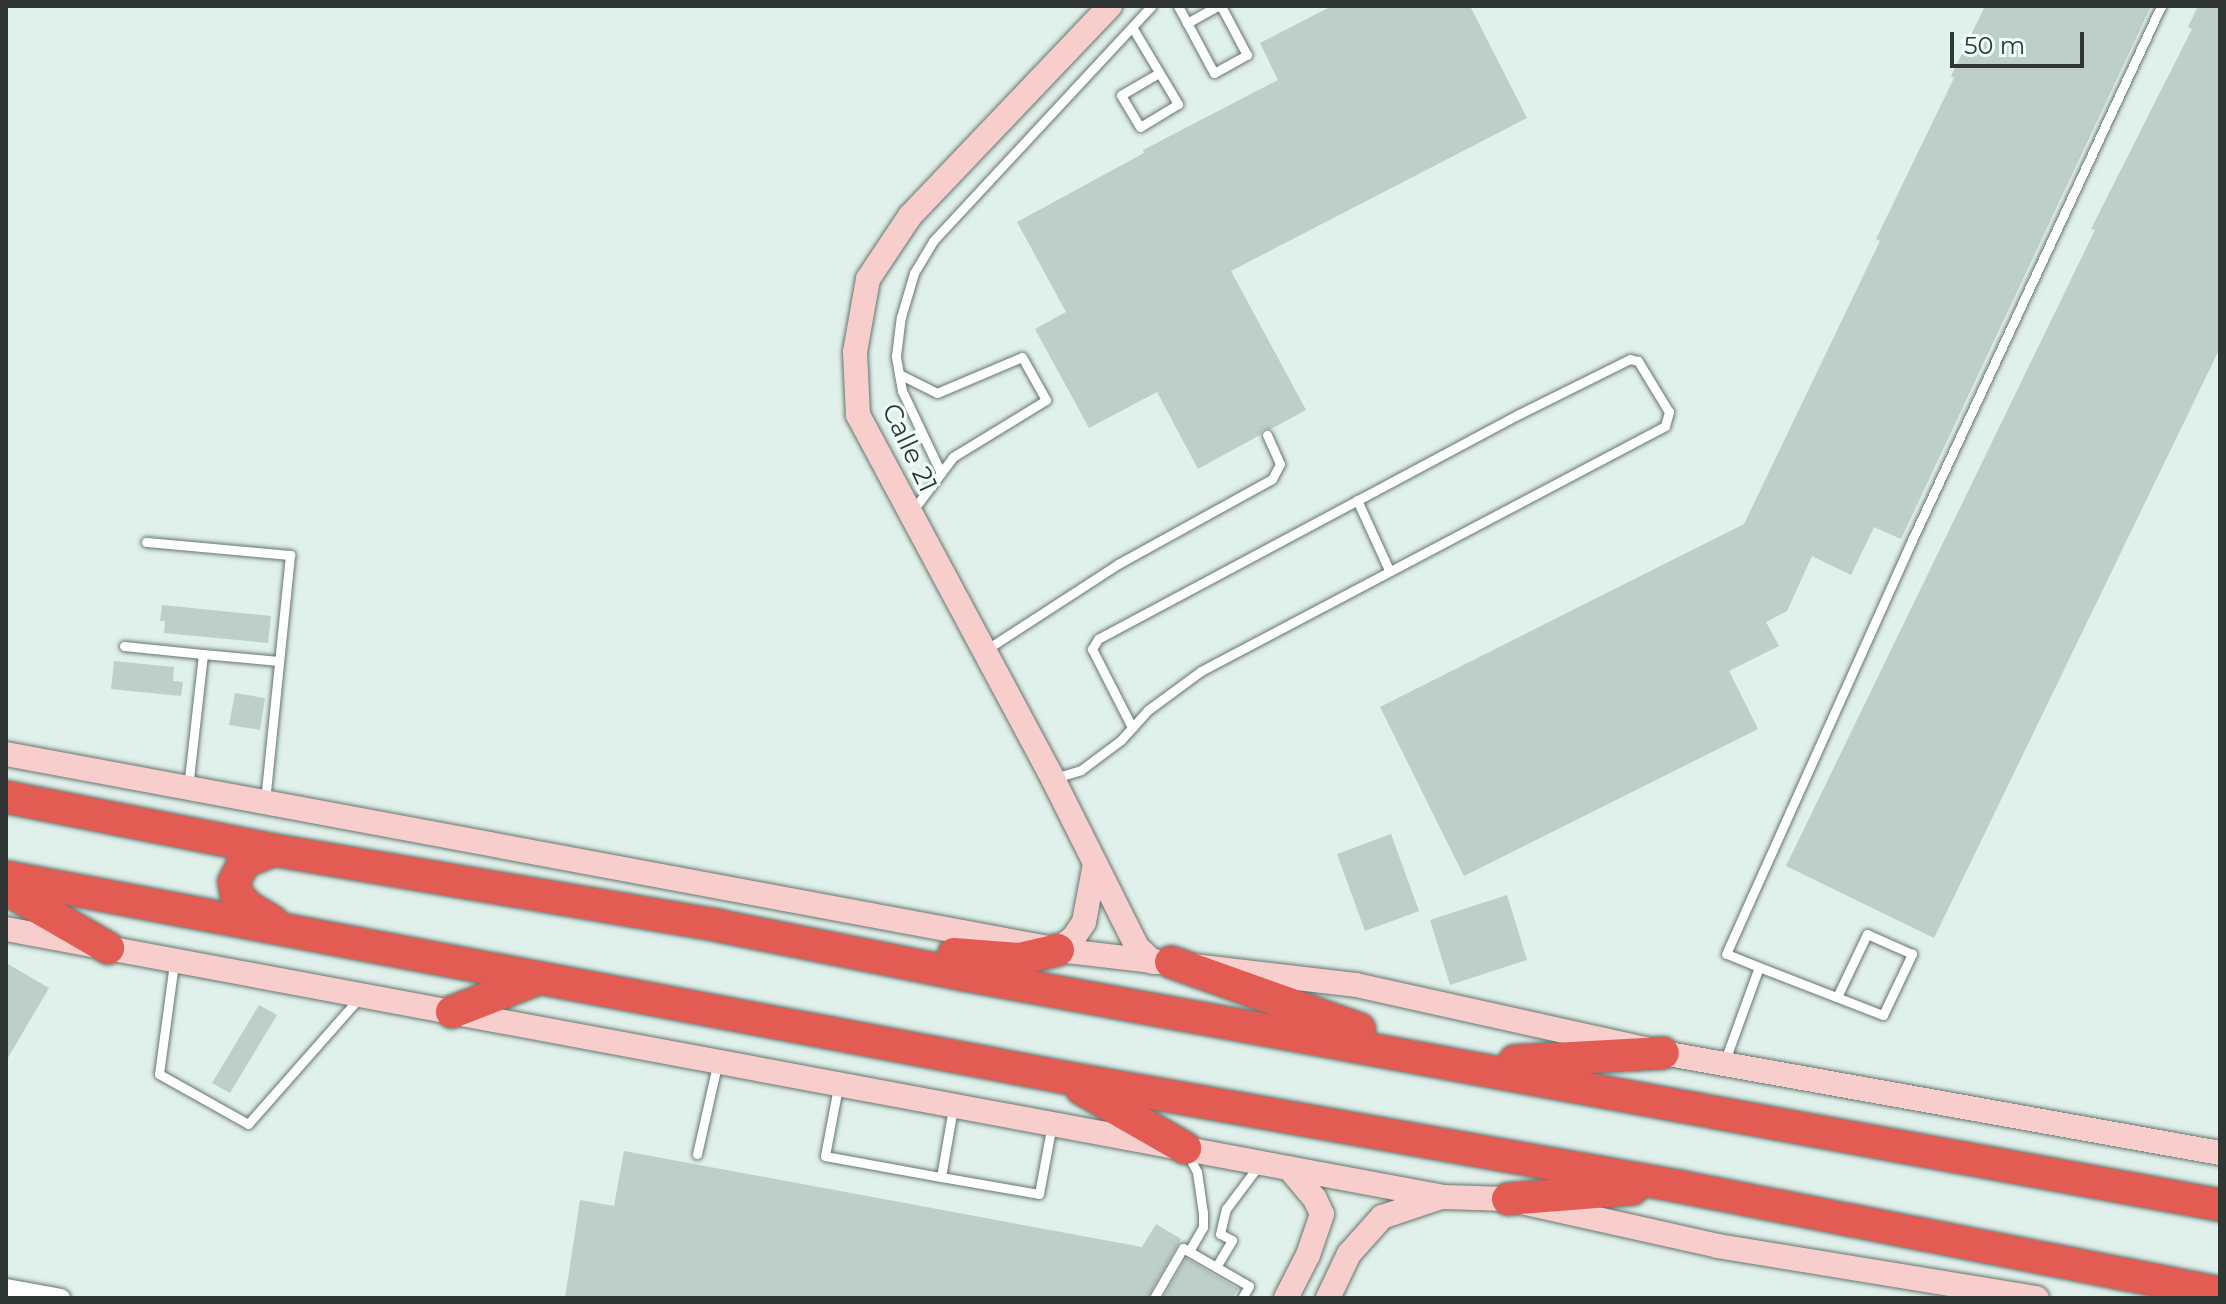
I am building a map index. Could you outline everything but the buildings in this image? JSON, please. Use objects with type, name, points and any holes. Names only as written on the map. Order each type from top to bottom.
[{"type":"highway","points":[[6,782],[73,808]]},
{"type":"highway","points":[[6,797],[273,850],[720,926],[2220,1205]]},
{"type":"highway","points":[[273,850],[244,862],[234,882],[236,893],[248,907],[280,926]]},
{"type":"highway","points":[[6,877],[280,926],[1062,1077],[1682,1187],[2220,1293]]},
{"type":"highway","points":[[6,889],[108,948]]},
{"type":"highway","points":[[878,957],[892,946],[1019,959],[1058,950]]},
{"type":"highway","points":[[1162,962],[1456,1062],[1663,1053]]},
{"type":"highway","points":[[452,1012],[540,978]]},
{"type":"highway","points":[[1062,1077],[1185,1148]]},
{"type":"highway","points":[[1508,1199],[1682,1187]]},
{"type":"main road","name":"Calle 21","points":[[1110,6],[910,216],[868,279],[855,352],[858,415],[1053,779],[1137,947],[1162,962]]},
{"type":"main road","points":[[6,754],[1058,950],[1356,985],[1663,1053],[2220,1153]]},
{"type":"main road","points":[[1058,950],[1074,937],[1084,922],[1091,903],[1095,864]]},
{"type":"main road","points":[[6,929],[1444,1197],[1508,1199],[1718,1246],[2037,1298]]},
{"type":"main road","points":[[1286,1298],[1308,1255],[1322,1214],[1315,1199],[1289,1168]]},
{"type":"main road","points":[[1328,1298],[1349,1254],[1382,1217],[1415,1203],[1444,1197]]},
{"type":"street","points":[[6,1288],[61,1298]]},
{"type":"lane","points":[[941,473],[902,391],[896,356],[901,317],[914,273],[933,241],[1151,6]]},
{"type":"lane","points":[[1178,6],[1187,23],[1214,73],[1247,55],[1219,6],[1187,23]]},
{"type":"lane","points":[[1837,997],[1867,934],[1912,954],[1883,1015],[1726,954],[1912,540],[2161,6]]},
{"type":"lane","points":[[1132,27],[1178,104],[1140,127],[1121,95],[1159,73]]},
{"type":"lane","points":[[899,374],[937,393],[1022,357],[1046,400],[953,457],[909,515]]},
{"type":"lane","points":[[1053,779],[1081,770],[1132,727],[1148,710],[1201,671],[1665,426],[1669,412],[1638,361],[1630,359],[1098,639],[1092,649],[1132,727]]},
{"type":"lane","points":[[984,651],[1118,564],[1272,479],[1280,464],[1267,435]]},
{"type":"lane","points":[[1357,500],[1389,570]]},
{"type":"lane","points":[[146,542],[290,555],[265,802]]},
{"type":"lane","points":[[124,646],[279,661]]},
{"type":"lane","points":[[188,788],[203,654]]},
{"type":"lane","points":[[174,961],[159,1074],[248,1124],[360,997]]},
{"type":"lane","points":[[1724,1064],[1759,967]]},
{"type":"lane","points":[[697,1154],[717,1061]]},
{"type":"lane","points":[[838,1084],[825,1156],[1039,1194],[1052,1123]]},
{"type":"lane","points":[[941,1177],[954,1105]]},
{"type":"lane","points":[[1185,1148],[1197,1172],[1203,1213],[1203,1227],[1189,1251]]},
{"type":"lane","points":[[1216,1267],[1232,1240],[1220,1234],[1226,1209],[1261,1163]]},
{"type":"lane","points":[[1154,1298],[1183,1248],[1249,1286],[1242,1298]]}]
